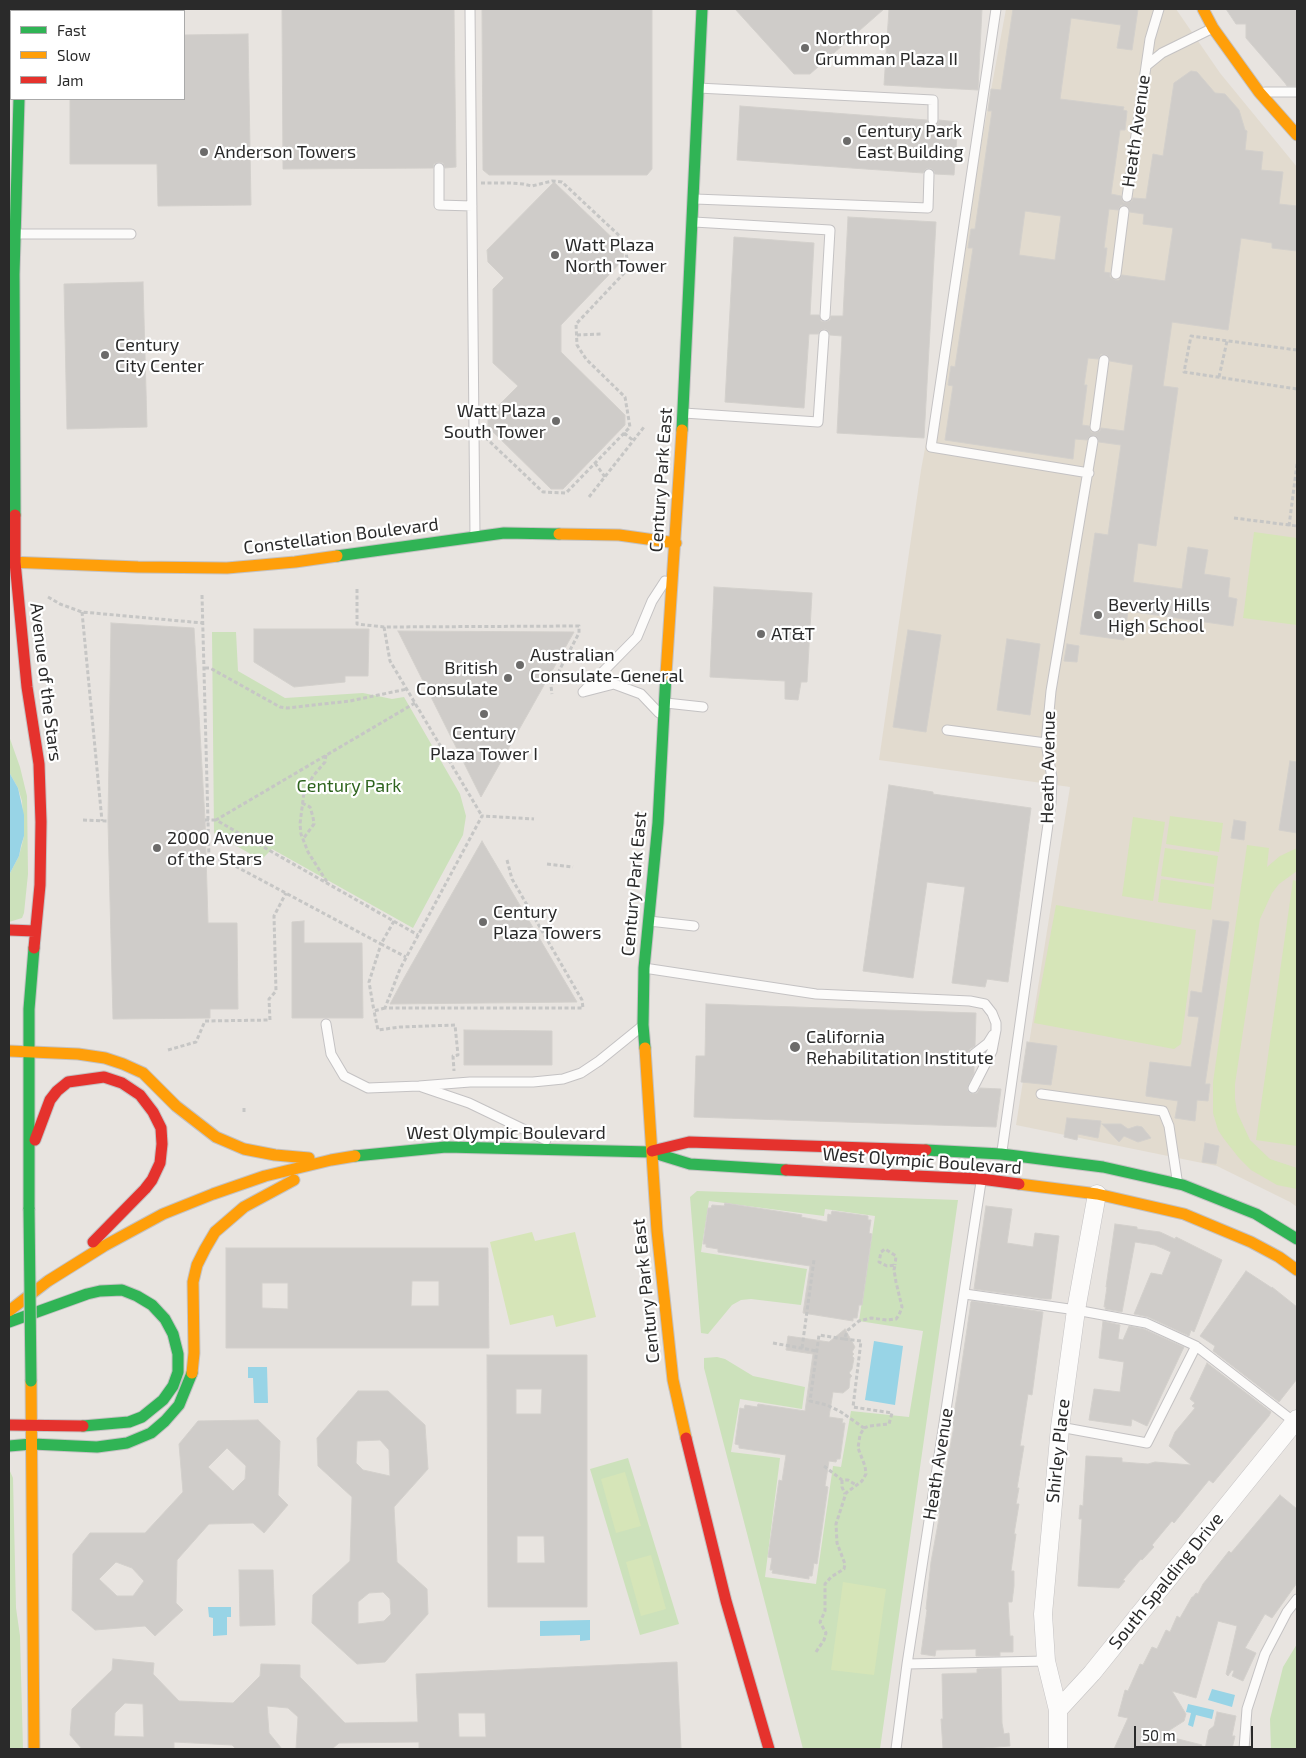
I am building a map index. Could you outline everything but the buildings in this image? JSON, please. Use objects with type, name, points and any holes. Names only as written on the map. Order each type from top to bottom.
[{"type":"main road","name":"Century Park East","points":[[702,9],[676,543],[672,570],[656,842],[644,968],[643,1025],[661,1273],[674,1380],[683,1426],[726,1601],[769,1749]]},
{"type":"main road","points":[[1202,9],[1212,28],[1260,92],[1297,135]]},
{"type":"main road","name":"Avenue of the Stars","points":[[18,100],[12,562],[39,764],[41,808],[41,854],[30,992],[29,1052],[24,1071],[29,1155],[34,1749]]},
{"type":"main road","name":"Constellation Boulevard","points":[[12,562],[227,568],[295,562],[504,533],[619,535],[676,543]]},
{"type":"main road","points":[[16,714],[31,714]]},
{"type":"main road","points":[[9,930],[35,931]]},
{"type":"main road","points":[[9,1051],[78,1054],[105,1058],[123,1064],[142,1073],[176,1106],[216,1137],[244,1149],[274,1155],[331,1160]]},
{"type":"main road","points":[[24,1071],[43,1071]]},
{"type":"main road","points":[[63,1072],[81,1072],[122,1082],[140,1095],[153,1112],[160,1128],[162,1144],[160,1163],[152,1180],[66,1269]]},
{"type":"main road","points":[[29,1155],[46,1108],[57,1090],[68,1082],[104,1077]]},
{"type":"main road","name":"West Olympic Boulevard","points":[[651,1152],[689,1142],[1002,1154],[1103,1167],[1178,1184],[1256,1214],[1297,1239]]},
{"type":"main road","name":"West Olympic Boulevard","points":[[9,1311],[66,1269],[123,1235],[182,1206],[248,1181],[331,1160],[376,1152],[422,1148],[651,1152],[690,1164],[981,1179],[1097,1194],[1184,1214],[1251,1242],[1279,1257],[1297,1270]]},
{"type":"main road","points":[[9,1446],[32,1444],[97,1447],[127,1443],[151,1433],[165,1421],[179,1405],[192,1372],[194,1353],[193,1282],[197,1265],[215,1232],[244,1207],[331,1160]]},
{"type":"main road","points":[[9,1322],[87,1294],[100,1291],[122,1290],[152,1305],[165,1319],[174,1334],[178,1354],[178,1372],[174,1386],[162,1400],[142,1417],[129,1422],[110,1425],[9,1425]]},
{"type":"street","name":"Shirley Place","points":[[1058,1710],[1046,1661],[1043,1614],[1060,1427],[1076,1310],[1097,1194]]},
{"type":"street","name":"South Spalding Drive","points":[[1058,1710],[1092,1673],[1296,1422]]},
{"type":"street","points":[[1058,1710],[1058,1749]]},
{"type":"lane","points":[[470,9],[475,536]]},
{"type":"lane","points":[[996,9],[931,447],[1089,473]]},
{"type":"lane","name":"Heath Avenue","points":[[1127,197],[1150,39],[1159,9]]},
{"type":"lane","name":"Heath Avenue","points":[[1146,66],[1162,53],[1212,28]]},
{"type":"lane","points":[[698,88],[933,100],[932,120]]},
{"type":"lane","points":[[1260,92],[1297,92]]},
{"type":"lane","points":[[439,168],[439,205],[472,206]]},
{"type":"lane","points":[[694,199],[928,208],[929,174]]},
{"type":"lane","name":"Heath Avenue","points":[[1116,274],[1124,211]]},
{"type":"lane","points":[[692,222],[830,230],[825,316]]},
{"type":"lane","points":[[15,234],[131,234]]},
{"type":"lane","points":[[683,413],[818,422],[824,335]]},
{"type":"lane","points":[[1095,427],[1104,360]]},
{"type":"lane","name":"Heath Avenue","points":[[1002,1154],[1051,804],[1052,778],[1046,743],[1051,691],[1093,441]]},
{"type":"lane","points":[[664,718],[641,694],[614,684],[583,692],[637,637],[652,601],[672,570]]},
{"type":"lane","points":[[665,703],[702,707]]},
{"type":"lane","points":[[947,730],[1046,743]]},
{"type":"lane","points":[[649,921],[694,926]]},
{"type":"lane","points":[[644,968],[816,994],[970,1001],[984,1004],[992,1013],[996,1023],[996,1030],[992,1051],[974,1088]]},
{"type":"lane","points":[[326,1024],[331,1054],[344,1076],[368,1088],[470,1082],[533,1082],[563,1079],[581,1073],[599,1061],[643,1025]]},
{"type":"lane","points":[[974,1054],[988,1043],[996,1030]]},
{"type":"lane","points":[[419,1086],[469,1103],[564,1149]]},
{"type":"lane","points":[[1041,1094],[1163,1110],[1169,1126],[1178,1184]]},
{"type":"lane","name":"Heath Avenue","points":[[896,1749],[907,1664],[965,1294],[981,1179]]},
{"type":"lane","points":[[965,1294],[1076,1310],[1146,1323],[1196,1346],[1296,1422]]},
{"type":"lane","points":[[1060,1427],[1147,1444],[1196,1346]]},
{"type":"lane","points":[[1244,1749],[1247,1709],[1265,1654],[1287,1612],[1297,1599]]},
{"type":"lane","points":[[907,1664],[1046,1661]]},
{"type":"path","points":[[472,183],[510,183],[532,186],[552,181],[562,182],[626,241],[628,269],[576,324],[577,345],[586,360],[625,397],[630,427],[566,493],[543,492],[474,427]]},
{"type":"path","points":[[577,335],[603,334]]},
{"type":"path","points":[[1297,350],[1191,336],[1184,372],[1297,389]]},
{"type":"path","points":[[1219,377],[1227,341]]},
{"type":"path","points":[[589,497],[644,427]]},
{"type":"path","points":[[624,433],[634,440]]},
{"type":"path","points":[[595,463],[605,476]]},
{"type":"path","points":[[1289,526],[1297,464]]},
{"type":"path","points":[[1234,518],[1297,526]]},
{"type":"path","points":[[357,589],[357,624],[384,627],[580,626],[579,634],[551,686],[552,694]]},
{"type":"path","points":[[202,595],[205,668],[206,820],[209,858],[222,859],[406,957]]},
{"type":"path","points":[[48,597],[60,604],[82,612],[203,623]]},
{"type":"path","points":[[82,612],[102,821]]},
{"type":"path","points":[[384,627],[390,661],[482,816]]},
{"type":"path","points":[[205,668],[210,668],[280,707],[287,708],[350,701],[407,689]]},
{"type":"path","points":[[216,820],[415,703]]},
{"type":"path","points":[[326,755],[325,762],[313,776],[304,792],[300,824],[303,839],[310,856],[322,871],[328,883]]},
{"type":"path","points":[[302,804],[310,807],[314,824],[303,839]]},
{"type":"path","points":[[482,816],[534,819]]},
{"type":"path","points":[[385,1008],[406,957],[482,816]]},
{"type":"path","points":[[83,820],[108,821]]},
{"type":"path","points":[[206,820],[216,820],[418,935]]},
{"type":"path","points":[[374,1011],[385,1008],[583,1008],[582,1000],[512,879],[507,860]]},
{"type":"path","points":[[548,864],[573,867]]},
{"type":"path","points":[[168,1050],[196,1042],[205,1021],[270,1020],[269,999],[276,991],[274,916],[286,893]]},
{"type":"path","points":[[394,921],[381,944],[369,982],[378,1030],[400,1027],[456,1025],[458,1055],[453,1056],[454,1072]]},
{"type":"path","points":[[244,1107],[244,1112]]},
{"type":"path","points":[[844,1339],[848,1330],[859,1322],[871,1318],[896,1319],[899,1315],[902,1308],[894,1270],[895,1265],[896,1256],[885,1250],[881,1252],[880,1262],[887,1266],[895,1265]]},
{"type":"path","points":[[802,1348],[814,1260]]},
{"type":"path","points":[[819,1335],[861,1341],[853,1407],[892,1413],[889,1424],[864,1428],[827,1405],[810,1402],[817,1351],[819,1335]]},
{"type":"path","points":[[773,1343],[817,1351]]},
{"type":"path","points":[[816,1652],[826,1633],[820,1622],[824,1611],[825,1584],[844,1568],[845,1564],[837,1542],[836,1524],[846,1495],[862,1481],[866,1474],[858,1448],[860,1435],[864,1428]]},
{"type":"path","points":[[824,1466],[842,1480],[848,1480],[856,1485]]},
{"type":"path","points":[[842,1480],[842,1487],[846,1495]]},
{"type":"shaded area","name":"Beverly Hills High School","points":[[1006,9],[1176,9],[1220,73],[1297,167],[1297,1207],[1217,1166],[1016,1125],[1070,787],[879,760],[921,470]]},
{"type":"green space","points":[[1254,532],[1297,538],[1297,625],[1243,618]]},
{"type":"green space","name":"Century Park","points":[[212,632],[236,632],[238,671],[285,698],[363,693],[392,699],[404,697],[460,794],[466,816],[463,835],[413,928],[272,849],[261,860],[214,833]]},
{"type":"green space","points":[[9,736],[20,767],[27,796],[28,874],[24,913],[22,918],[9,922],[9,875],[19,856],[24,836],[22,801],[18,788],[9,772]]},
{"type":"green space","points":[[1170,816],[1223,823],[1219,852],[1166,844]]},
{"type":"green space","points":[[1133,817],[1165,822],[1153,901],[1122,896]]},
{"type":"green space","points":[[1247,845],[1269,848],[1267,867],[1280,856],[1297,848],[1297,871],[1279,884],[1272,893],[1260,919],[1235,1084],[1235,1099],[1237,1112],[1250,1140],[1270,1159],[1297,1168],[1297,1189],[1277,1185],[1251,1170],[1239,1158],[1218,1130],[1213,1113],[1213,1082]]},
{"type":"green space","points":[[1165,848],[1218,856],[1214,884],[1161,876]]},
{"type":"green space","points":[[1161,879],[1214,887],[1211,910],[1158,902]]},
{"type":"green space","points":[[1293,880],[1297,881],[1297,1146],[1256,1140]]},
{"type":"green space","points":[[1056,905],[1196,930],[1181,1044],[1174,1049],[1034,1023]]},
{"type":"green space","points":[[697,1191],[958,1200],[880,1749],[803,1749],[704,1368],[704,1358],[717,1357],[725,1359],[753,1376],[805,1387],[802,1409],[740,1399],[731,1452],[780,1458],[765,1577],[816,1584],[833,1466],[841,1467],[851,1411],[909,1417],[923,1331],[859,1321],[875,1216],[825,1209],[824,1216],[709,1201],[701,1252],[807,1269],[801,1305],[751,1299],[741,1300],[732,1305],[708,1334],[701,1333],[690,1197]]},
{"type":"green space","points":[[532,1232],[535,1241],[575,1232],[596,1317],[556,1327],[553,1315],[510,1325],[490,1242]]},
{"type":"green space","points":[[628,1458],[679,1624],[640,1635],[590,1469]]},
{"type":"green space","points":[[9,1469],[13,1478],[16,1608],[20,1636],[23,1749],[9,1749]]},
{"type":"green space","points":[[625,1472],[641,1526],[616,1533],[601,1479]]},
{"type":"green space","points":[[651,1555],[666,1609],[641,1616],[626,1562]]},
{"type":"green space","points":[[843,1582],[886,1589],[874,1675],[831,1670]]},
{"type":"green space","points":[[1297,1644],[1297,1749],[1271,1749],[1270,1719],[1283,1667]]},
{"type":"water","points":[[9,772],[18,788],[24,815],[24,836],[19,856],[9,875]]},
{"type":"water","points":[[874,1341],[903,1346],[895,1405],[865,1400]]},
{"type":"water","points":[[248,1367],[267,1367],[268,1403],[254,1403],[253,1378],[248,1378]]},
{"type":"water","points":[[208,1607],[231,1607],[231,1617],[227,1617],[227,1635],[213,1636],[213,1618],[209,1617]]},
{"type":"water","points":[[590,1620],[590,1640],[580,1641],[580,1635],[540,1636],[540,1621]]},
{"type":"water","points":[[1212,1689],[1235,1695],[1232,1707],[1208,1700]]},
{"type":"water","points":[[1188,1704],[1214,1710],[1212,1719],[1196,1715],[1193,1727],[1188,1725],[1191,1713],[1186,1712]]},
{"type":"traffic: fast","points":[[682,430],[702,9]]},
{"type":"traffic: fast","points":[[15,515],[14,274],[19,100]]},
{"type":"traffic: fast","points":[[337,556],[504,533],[559,534]]},
{"type":"traffic: fast","points":[[645,1048],[643,1025],[644,968],[658,823],[666,674]]},
{"type":"traffic: fast","points":[[29,1209],[29,1009],[34,948]]},
{"type":"traffic: fast","points":[[355,1156],[446,1147],[651,1152],[690,1164],[786,1170]]},
{"type":"traffic: fast","points":[[926,1150],[1001,1154],[1103,1167],[1183,1185],[1256,1214],[1297,1239]]},
{"type":"traffic: fast","points":[[29,1209],[31,1381]]},
{"type":"traffic: fast","points":[[9,1322],[87,1294],[100,1291],[122,1290],[152,1305],[165,1319],[173,1334],[178,1354],[178,1372],[173,1386],[163,1400],[142,1417],[129,1422],[83,1426]]},
{"type":"traffic: fast","points":[[9,1446],[32,1444],[97,1447],[127,1443],[151,1433],[165,1421],[179,1405],[192,1373]]},
{"type":"traffic: slow","points":[[1203,9],[1213,28],[1259,92],[1297,135]]},
{"type":"traffic: slow","points":[[666,674],[682,430]]},
{"type":"traffic: slow","points":[[559,534],[619,535],[676,543]]},
{"type":"traffic: slow","points":[[9,562],[227,568],[337,556]]},
{"type":"traffic: slow","points":[[645,1048],[657,1231],[673,1380],[686,1438]]},
{"type":"traffic: slow","points":[[9,1051],[78,1054],[105,1058],[123,1064],[143,1073],[176,1106],[216,1137],[244,1149],[275,1155],[309,1158]]},
{"type":"traffic: slow","points":[[9,1311],[48,1281],[104,1246],[163,1214],[265,1176],[355,1156]]},
{"type":"traffic: slow","points":[[192,1373],[194,1353],[193,1282],[197,1265],[205,1249],[215,1232],[244,1207],[294,1180]]},
{"type":"traffic: slow","points":[[1019,1184],[1097,1194],[1184,1214],[1251,1242],[1279,1257],[1297,1270]]},
{"type":"traffic: slow","points":[[31,1381],[34,1749]]},
{"type":"traffic: jam","points":[[15,515],[15,562],[27,687],[39,764],[41,822],[40,885],[34,948]]},
{"type":"traffic: jam","points":[[9,930],[35,931]]},
{"type":"traffic: jam","points":[[35,1140],[50,1100],[68,1082],[104,1077],[122,1083],[140,1095],[153,1112],[161,1128],[160,1163],[152,1180],[145,1189],[93,1242]]},
{"type":"traffic: jam","points":[[652,1151],[689,1142],[926,1150]]},
{"type":"traffic: jam","points":[[786,1170],[981,1179],[1019,1184]]},
{"type":"traffic: jam","points":[[9,1425],[83,1426]]},
{"type":"traffic: jam","points":[[686,1438],[726,1601],[769,1749]]},
{"type":"place","name":"Northrop Grumman Plaza II","points":[[805,48]]},
{"type":"place","name":"Century Park East Building","points":[[847,141]]},
{"type":"place","name":"Anderson Towers","points":[[204,152]]},
{"type":"place","name":"Watt Plaza North Tower","points":[[555,255]]},
{"type":"place","name":"Century City Center","points":[[105,355]]},
{"type":"place","name":"Watt Plaza South Tower","points":[[556,421]]},
{"type":"place","name":"Beverly Hills High School","points":[[1098,615]]},
{"type":"place","name":"AT&T","points":[[761,634]]},
{"type":"place","name":"Australian Consulate-General","points":[[520,665]]},
{"type":"place","name":"British Consulate","points":[[508,678]]},
{"type":"place","name":"Century Plaza Tower I","points":[[484,714]]},
{"type":"place","name":"2000 Avenue of the Stars","points":[[157,848]]},
{"type":"place","name":"Century Plaza Towers","points":[[483,922]]},
{"type":"place","name":"California Rehabilitation Institute","points":[[795,1047]]}]
